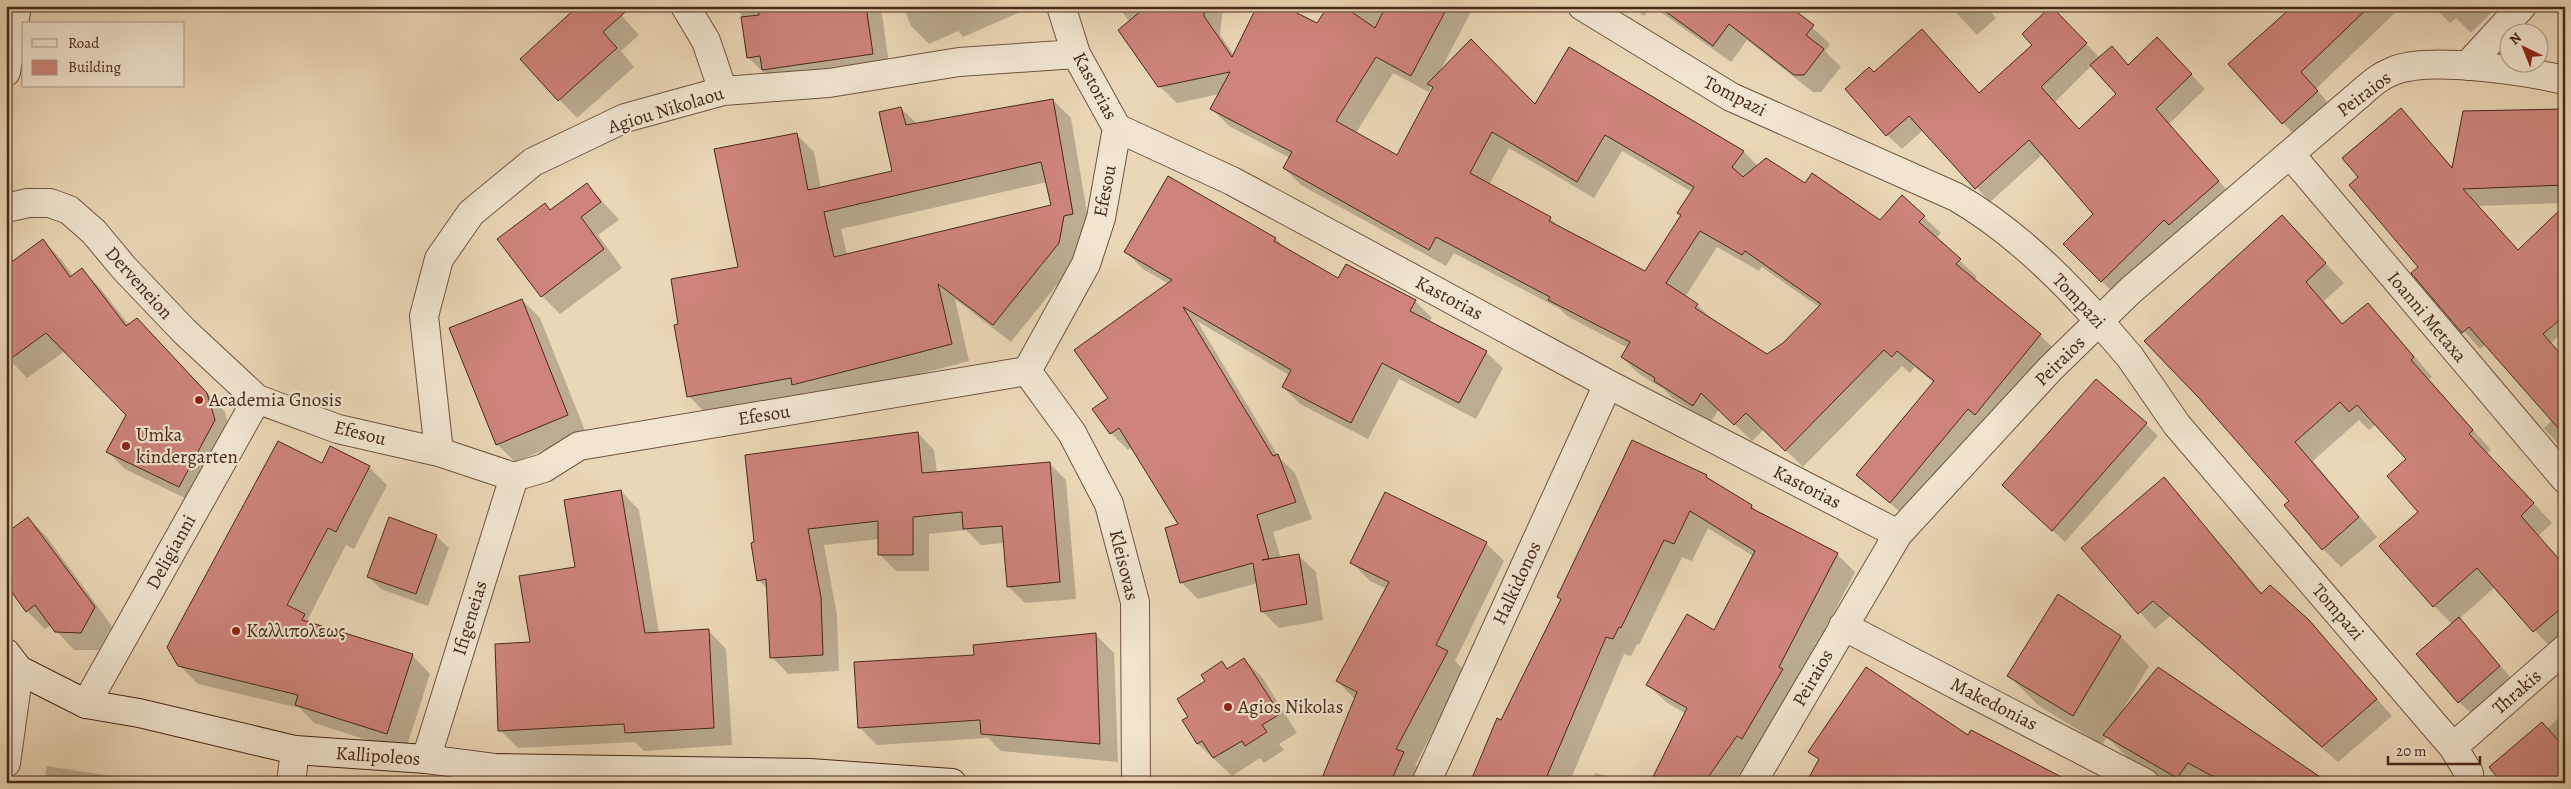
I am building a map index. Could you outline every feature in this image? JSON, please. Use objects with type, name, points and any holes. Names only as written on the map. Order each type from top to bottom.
[{"type":"street","points":[[6,72],[17,6]]},
{"type":"street","points":[[685,6],[706,41],[723,91]]},
{"type":"street","name":"Kastorias","points":[[1061,6],[1076,54],[1117,128],[1232,181],[1608,384],[1898,534]]},
{"type":"street","name":"Tompazi","points":[[1582,6],[1731,97],[1956,197],[1983,213],[2066,284],[2099,321],[2130,358],[2177,425],[2454,747]]},
{"type":"street","points":[[2467,66],[2522,6]]},
{"type":"street","name":"Agiou Nikolaou","points":[[439,452],[424,316],[439,259],[471,212],[533,162],[625,118],[723,91],[828,83],[959,62],[1076,54]]},
{"type":"street","name":"Peiraios","points":[[1752,783],[1898,534],[2050,369],[2142,280],[2380,77],[2408,67],[2467,66],[2537,74],[2565,80]]},
{"type":"street","name":"Efesou","points":[[257,399],[338,429],[439,452],[514,477],[544,468],[578,446],[1027,371],[1086,264],[1101,218],[1117,128]]},
{"type":"street","name":"Ioanni Metaxa","points":[[2290,154],[2565,479]]},
{"type":"street","name":"Derveneion","points":[[6,208],[28,203],[50,203],[69,210],[94,232],[124,268],[184,331],[257,399]]},
{"type":"street","name":"Kleisovas","points":[[1027,371],[1072,433],[1109,504],[1119,540],[1135,602],[1136,783]]},
{"type":"street","name":"Halkidonos","points":[[1426,783],[1608,384]]},
{"type":"street","name":"Deligianni","points":[[86,704],[257,399]]},
{"type":"street","name":"Ifigeneias","points":[[426,759],[514,477]]},
{"type":"street","name":"Makedonias","points":[[1843,626],[2145,783]]},
{"type":"street","name":"Thrakis","points":[[2454,747],[2565,650]]},
{"type":"street","points":[[6,763],[13,662]]},
{"type":"street","name":"Kallipoleos","points":[[13,662],[86,704],[139,713],[295,750],[426,759],[575,776],[810,773],[952,783]]},
{"type":"street","points":[[2454,747],[2469,774],[2470,783]]},
{"type":"street","points":[[291,783],[295,750]]},
{"type":"building","points":[[578,6],[632,6],[603,32],[617,48],[558,101],[520,59]]},
{"type":"building","points":[[758,6],[866,6],[873,54],[762,70],[760,56],[747,58],[741,17],[759,15]]},
{"type":"building","points":[[1147,6],[1205,6],[1204,16],[1232,57],[1257,6],[1283,6],[1317,23],[1328,6],[1343,6],[1375,28],[1386,6],[1448,6],[1411,76],[1376,57],[1336,121],[1397,155],[1433,87],[1427,84],[1471,39],[1535,104],[1569,47],[1744,151],[1732,167],[1743,177],[1766,158],[1805,183],[1812,173],[1880,220],[1902,195],[1925,216],[1919,222],[1961,259],[1956,264],[2041,334],[1975,415],[1968,409],[1890,503],[1856,475],[1934,381],[1897,351],[1892,357],[1884,350],[1785,451],[1746,413],[1734,425],[1701,393],[1693,406],[1654,381],[1655,378],[1621,357],[1630,342],[1548,300],[1550,297],[1436,237],[1429,250],[1283,168],[1292,152],[1210,109],[1230,72],[1158,87],[1118,30]],"holes":[[[1492,132],[1577,182],[1605,135],[1694,187],[1677,213],[1681,215],[1645,271],[1549,221],[1551,217],[1470,173]],[[1700,231],[1742,255],[1745,251],[1821,304],[1783,343],[1767,354],[1695,308],[1698,304],[1666,283]]]},
{"type":"building","points":[[1658,6],[1789,6],[1814,25],[1806,35],[1824,49],[1804,75],[1794,75],[1729,24],[1713,46]]},
{"type":"building","points":[[2051,6],[2087,43],[2041,87],[2079,129],[2116,94],[2090,65],[2112,46],[2128,65],[2157,37],[2192,74],[2156,109],[2219,181],[2169,225],[2164,220],[2101,282],[2063,244],[2093,214],[2029,140],[1975,189],[1909,116],[1886,136],[1845,89],[1869,67],[1874,72],[1922,29],[1979,93],[2032,45],[2022,34]]},
{"type":"building","points":[[2293,6],[2370,6],[2301,72],[2318,91],[2282,124],[2228,64]]},
{"type":"building","points":[[1053,99],[1073,214],[1064,216],[1059,243],[993,325],[938,284],[952,344],[792,385],[791,378],[687,397],[674,325],[678,324],[671,279],[738,267],[714,149],[797,133],[808,190],[892,171],[879,112],[901,107],[906,125]],"holes":[[[1041,162],[1051,205],[834,257],[824,212]]]},
{"type":"building","points":[[2401,108],[2452,168],[2463,111],[2565,109],[2565,185],[2463,189],[2518,250],[2565,205],[2565,315],[2543,334],[2565,359],[2565,436],[2469,327],[2462,333],[2411,273],[2418,267],[2349,185],[2358,177],[2342,158]]},
{"type":"building","points":[[1168,176],[1276,238],[1274,241],[1338,278],[1346,264],[1416,300],[1410,311],[1487,351],[1459,403],[1382,363],[1351,423],[1282,387],[1291,370],[1183,307],[1273,456],[1278,454],[1296,502],[1257,515],[1269,559],[1299,554],[1307,604],[1261,612],[1253,563],[1180,583],[1165,528],[1178,524],[1119,428],[1110,434],[1092,409],[1108,398],[1074,350],[1172,280],[1124,252]]},
{"type":"building","points":[[587,183],[601,202],[581,217],[604,249],[541,297],[497,239],[545,203],[550,210]]},
{"type":"building","points":[[2282,215],[2326,263],[2306,282],[2342,324],[2368,303],[2414,357],[2411,360],[2473,430],[2469,434],[2534,503],[2521,516],[2565,566],[2565,605],[2533,632],[2477,568],[2433,607],[2379,546],[2418,512],[2387,476],[2406,459],[2357,405],[2349,412],[2340,402],[2295,442],[2359,517],[2322,550],[2284,505],[2289,501],[2198,397],[2144,341]]},
{"type":"building","points":[[43,239],[70,277],[82,268],[126,326],[137,318],[207,393],[215,420],[179,487],[106,452],[126,415],[46,333],[6,362],[6,266]]},
{"type":"building","points":[[522,299],[568,415],[496,445],[449,328]]},
{"type":"building","points":[[2096,379],[2147,423],[2052,531],[2002,485]]},
{"type":"building","points":[[918,432],[922,473],[1050,462],[1060,582],[1007,587],[1002,526],[963,529],[962,512],[913,517],[913,555],[878,555],[878,521],[808,529],[821,597],[823,655],[770,658],[766,579],[757,581],[751,543],[754,542],[745,455]]},
{"type":"building","points":[[1632,440],[1707,475],[1706,477],[1752,505],[1751,508],[1838,553],[1779,667],[1783,669],[1742,739],[1737,736],[1704,783],[1650,783],[1687,708],[1646,685],[1687,614],[1714,630],[1755,551],[1690,511],[1674,544],[1664,540],[1621,628],[1619,627],[1613,639],[1606,637],[1544,783],[1470,783],[1497,718],[1501,720],[1561,599],[1557,597]]},
{"type":"building","points":[[278,441],[322,463],[330,446],[370,466],[336,532],[328,528],[287,605],[305,614],[302,620],[413,654],[387,734],[295,705],[298,695],[178,666],[167,647]]},
{"type":"building","points":[[2164,477],[2261,594],[2270,585],[2309,620],[2377,699],[2322,747],[2153,601],[2138,614],[2081,548]]},
{"type":"building","points":[[621,490],[645,633],[709,629],[714,728],[625,733],[624,724],[498,731],[495,644],[530,642],[519,576],[575,567],[564,500]]},
{"type":"building","points":[[1385,492],[1487,542],[1436,645],[1448,651],[1396,749],[1404,752],[1390,783],[1320,783],[1357,692],[1336,681],[1389,582],[1350,563]]},
{"type":"building","points":[[28,517],[95,607],[81,633],[55,632],[35,605],[26,612],[6,584],[6,533]]},
{"type":"building","points":[[389,517],[437,535],[416,594],[367,577]]},
{"type":"building","points":[[2058,594],[2121,636],[2073,716],[2007,676]]},
{"type":"building","points":[[2459,617],[2500,666],[2458,703],[2416,654]]},
{"type":"building","points":[[1096,633],[1100,744],[981,734],[980,720],[858,728],[854,662],[974,655],[973,645]]},
{"type":"building","name":"Agios Nikolas","points":[[1244,658],[1280,714],[1262,725],[1267,732],[1245,746],[1242,741],[1213,758],[1202,741],[1197,744],[1182,720],[1188,717],[1177,699],[1205,681],[1201,675],[1222,661],[1227,669]]},
{"type":"building","points":[[1866,667],[1968,735],[1971,730],[2073,783],[1806,783],[1819,759],[1808,752]]},
{"type":"building","points":[[2158,667],[2329,783],[2225,783],[2188,763],[2177,778],[2103,735]]},
{"type":"building","points":[[2542,722],[2565,748],[2565,783],[2502,783],[2489,767]]},
{"type":"place","name":"Academia Gnosis","points":[[199,400]]},
{"type":"place","name":"Umka kindergarten","points":[[126,446]]},
{"type":"place","name":"Καλλιπολεως","points":[[236,631]]},
{"type":"place","name":"Agios Nikolas","points":[[1228,707]]}]
